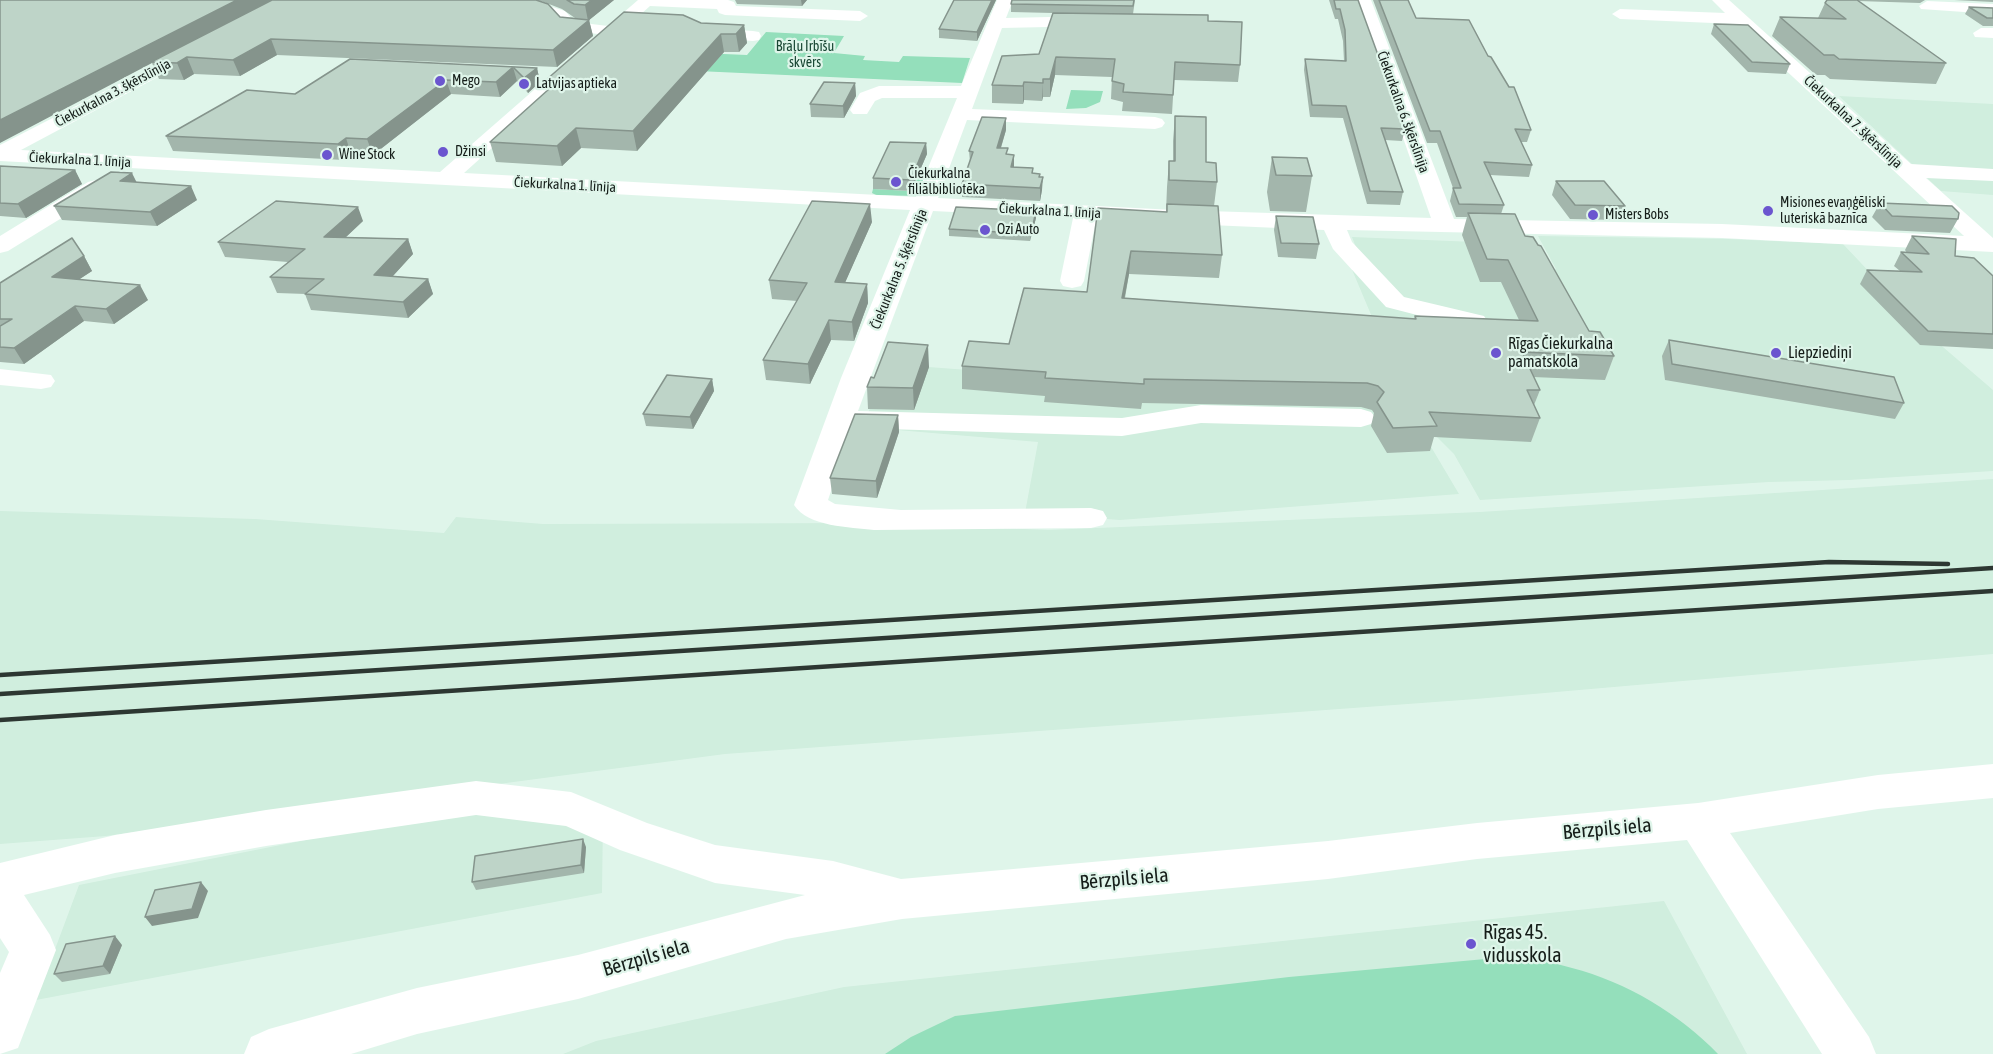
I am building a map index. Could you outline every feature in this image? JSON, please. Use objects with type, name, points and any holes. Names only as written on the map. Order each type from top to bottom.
[{"type":"street","points":[[513,0],[549,4],[570,26],[584,29],[642,23]]},
{"type":"street","name":"Čiekurkalna 5. šķērslīnija","points":[[1005,0],[840,419],[810,505],[821,512],[842,516],[908,520],[1091,518]]},
{"type":"street","name":"Čiekurkalna 6. šķērslīnija","points":[[1363,0],[1444,224]]},
{"type":"street","name":"Čiekurkalna 7. šķērslīnija","points":[[1720,0],[1989,245]]},
{"type":"street","points":[[540,74],[617,26],[646,1],[734,3]]},
{"type":"street","points":[[734,3],[725,10],[860,16]]},
{"type":"street","points":[[1927,6],[1993,9]]},
{"type":"street","points":[[1620,14],[1742,19]]},
{"type":"street","points":[[996,23],[1031,28],[1111,22]]},
{"type":"street","points":[[689,26],[704,33],[753,36]]},
{"type":"street","points":[[445,179],[565,57],[584,29]]},
{"type":"street","name":"Čiekurkalna 3. šķērslīnija","points":[[0,154],[215,39]]},
{"type":"street","points":[[860,110],[867,97],[879,92],[969,92]]},
{"type":"street","points":[[960,114],[1155,123]]},
{"type":"street","name":"Čiekurkalna 1. līnija","points":[[0,154],[445,179],[857,192],[925,204],[1086,213],[1333,223],[1722,231],[1989,245]]},
{"type":"street","points":[[0,246],[136,163]]},
{"type":"street","points":[[1905,170],[1993,175]]},
{"type":"street","points":[[1072,280],[1086,213]]},
{"type":"street","points":[[1333,223],[1341,244],[1395,302],[1475,322]]},
{"type":"street","points":[[0,377],[41,381]]},
{"type":"street","points":[[840,419],[1122,427],[1200,414],[1360,418]]},
{"type":"street","name":"Bērzpils iela","points":[[269,1054],[417,1011],[578,977],[786,919],[903,899],[1316,861],[1476,841],[1698,821],[1878,792],[1993,781]]},
{"type":"street","points":[[0,882],[115,854],[266,828],[476,798],[571,808],[635,837],[715,864],[833,880],[903,899]]},
{"type":"street","points":[[1698,821],[1851,1054]]},
{"type":"street","points":[[0,898],[33,950],[0,1031]]},
{"type":"shaded area","points":[[1839,96],[1993,104],[1993,195],[1941,191]]},
{"type":"shaded area","name":"Liepziediņi","points":[[1538,236],[1728,239],[1843,244],[1929,335],[1993,390],[1993,471],[1480,500],[1454,454],[1437,437],[1380,336],[1345,253],[1357,250],[1352,237],[1500,243],[1531,268],[1556,269]]},
{"type":"shaded area","points":[[1363,332],[1459,494],[1120,520],[1025,513],[1038,442],[862,427],[889,364],[968,370]]},
{"type":"shaded area","points":[[1993,479],[1993,654],[1476,699],[725,754],[106,836],[0,844],[0,511],[255,519],[444,533],[456,517],[543,524],[869,523],[1049,530],[1480,512]]},
{"type":"shaded area","points":[[447,812],[603,818],[602,893],[36,1000],[79,885]]},
{"type":"shaded area","name":"Rīgas 45. vidusskola","points":[[1664,901],[1747,1054],[563,1054],[596,1041],[844,987]]},
{"type":"green space","name":"Brāļu Irbīšu skvērs","points":[[766,32],[844,36],[834,53],[865,56],[863,60],[899,62],[903,56],[970,58],[962,83],[587,66],[607,49],[747,55]]},
{"type":"green space","points":[[1071,90],[1103,91],[1100,102],[1086,108],[1066,109]]},
{"type":"green space","points":[[918,174],[928,175],[920,194],[916,196],[872,193],[873,189],[911,191]]},
{"type":"green space","points":[[1518,956],[1592,974],[1632,991],[1687,1026],[1718,1054],[885,1054],[911,1037],[955,1016],[1289,977]]},
{"type":"building","points":[[0,0],[237,0],[0,120]]},
{"type":"building","points":[[272,0],[536,0],[548,4],[560,17],[589,20],[553,50],[271,39],[233,60],[187,57],[177,63],[151,62]]},
{"type":"building","points":[[567,0],[592,0],[585,5],[574,4]]},
{"type":"building","points":[[954,0],[992,0],[977,32],[939,29]]},
{"type":"building","points":[[1012,0],[1134,0],[1133,6],[1011,4]]},
{"type":"building","points":[[1334,0],[1358,0],[1405,129],[1381,128],[1403,192],[1370,191],[1346,106],[1312,105],[1305,59],[1346,61],[1345,30],[1340,9],[1336,9]]},
{"type":"building","points":[[1379,0],[1408,0],[1416,18],[1469,20],[1488,56],[1491,57],[1509,87],[1514,87],[1531,130],[1515,129],[1532,165],[1484,162],[1504,205],[1459,204],[1453,188],[1461,188],[1440,131],[1430,131]]},
{"type":"building","points":[[1827,0],[1857,0],[1946,63],[1839,59],[1834,55],[1824,55],[1780,17],[1846,19],[1825,3]]},
{"type":"building","points":[[1969,7],[1993,8],[1993,18],[1987,18]]},
{"type":"building","points":[[624,12],[683,15],[701,23],[744,25],[736,34],[721,34],[633,131],[576,128],[557,146],[490,142],[559,80],[546,80]]},
{"type":"building","points":[[1053,13],[1208,15],[1208,21],[1242,22],[1240,65],[1175,62],[1173,95],[1123,92],[1124,84],[1112,81],[1115,59],[1056,57],[1050,79],[1043,79],[1043,83],[1024,82],[1023,86],[992,85],[1002,56],[1039,54]]},
{"type":"building","points":[[1714,24],[1748,25],[1790,64],[1752,62]]},
{"type":"building","points":[[350,59],[537,68],[524,78],[513,67],[496,82],[446,80],[367,139],[346,138],[338,144],[166,136],[247,90],[295,94]]},
{"type":"building","points":[[824,82],[855,83],[843,106],[810,104]]},
{"type":"building","points":[[1175,116],[1206,117],[1206,162],[1216,163],[1217,182],[1169,180],[1169,161],[1175,161]]},
{"type":"building","points":[[982,117],[1006,118],[997,148],[1008,148],[1006,154],[1014,155],[1011,167],[1033,168],[1032,173],[1040,174],[1039,177],[1043,177],[1040,188],[962,184],[973,152],[969,151]]},
{"type":"building","points":[[890,142],[926,143],[911,180],[873,178]]},
{"type":"building","points":[[1272,157],[1307,158],[1312,176],[1276,175]]},
{"type":"building","points":[[0,166],[75,170],[18,204],[0,203]]},
{"type":"building","points":[[111,172],[132,173],[120,181],[191,186],[150,212],[54,206]]},
{"type":"building","points":[[1556,181],[1604,181],[1625,206],[1575,205]]},
{"type":"building","points":[[276,201],[358,207],[324,237],[408,239],[374,275],[428,279],[403,302],[305,294],[324,279],[270,277],[305,249],[218,242]]},
{"type":"building","points":[[812,201],[870,204],[835,282],[867,284],[852,322],[829,320],[808,364],[763,360],[807,283],[769,280]]},
{"type":"building","points":[[1880,203],[1952,206],[1959,213],[1958,219],[1892,216]]},
{"type":"building","points":[[1167,204],[1218,206],[1222,255],[1131,251],[1122,298],[1416,319],[1415,316],[1538,321],[1508,260],[1487,259],[1468,213],[1515,214],[1525,236],[1533,237],[1541,246],[1589,331],[1600,332],[1614,356],[1522,352],[1540,390],[1527,390],[1540,418],[1429,412],[1437,426],[1393,428],[1377,402],[1384,392],[1378,386],[1367,383],[1144,379],[1144,384],[1045,378],[1046,372],[962,366],[969,341],[1009,344],[1024,288],[1087,292],[1098,208],[1167,212]]},
{"type":"building","points":[[956,207],[1036,211],[1031,234],[949,229]]},
{"type":"building","points":[[1276,216],[1313,217],[1319,244],[1281,243]]},
{"type":"building","points":[[1912,236],[1956,239],[1955,256],[1974,258],[1993,276],[1993,334],[1928,331],[1867,270],[1922,272],[1901,252],[1929,254]]},
{"type":"building","points":[[72,238],[84,256],[52,277],[140,285],[106,309],[75,306],[14,348],[0,347],[0,326],[12,319],[0,319],[0,283]]},
{"type":"building","points":[[1669,340],[1894,377],[1904,403],[1672,364]]},
{"type":"building","points":[[888,342],[928,345],[913,388],[867,387],[871,377],[874,378]]},
{"type":"building","points":[[667,375],[712,379],[690,417],[643,414]]},
{"type":"building","points":[[855,414],[898,415],[876,481],[830,478]]},
{"type":"building","points":[[583,839],[581,865],[472,882],[475,856]]},
{"type":"building","points":[[201,882],[192,909],[145,917],[155,890]]},
{"type":"building","points":[[115,936],[103,966],[54,974],[66,944]]},
{"type":"railway","points":[[0,675],[1829,562],[1948,564]]},
{"type":"railway","points":[[0,694],[1993,568]]},
{"type":"railway","points":[[0,720],[1993,591]]},
{"type":"place","name":"Mego","points":[[440,81]]},
{"type":"place","name":"Latvijas aptieka","points":[[524,84]]},
{"type":"place","name":"Džinsi","points":[[443,152]]},
{"type":"place","name":"Wine Stock","points":[[327,155]]},
{"type":"place","name":"Čiekurkalna filiālbibliotēka","points":[[896,182]]},
{"type":"place","name":"Misiones evaņģēliski luteriskā baznīca","points":[[1768,211]]},
{"type":"place","name":"Misters Bobs","points":[[1593,215]]},
{"type":"place","name":"Ozi Auto","points":[[985,230]]},
{"type":"place","name":"Rīgas Čiekurkalna pamatskola","points":[[1496,353]]},
{"type":"place","name":"Liepziediņi","points":[[1776,353]]},
{"type":"place","name":"Rīgas 45. vidusskola","points":[[1471,944]]}]
